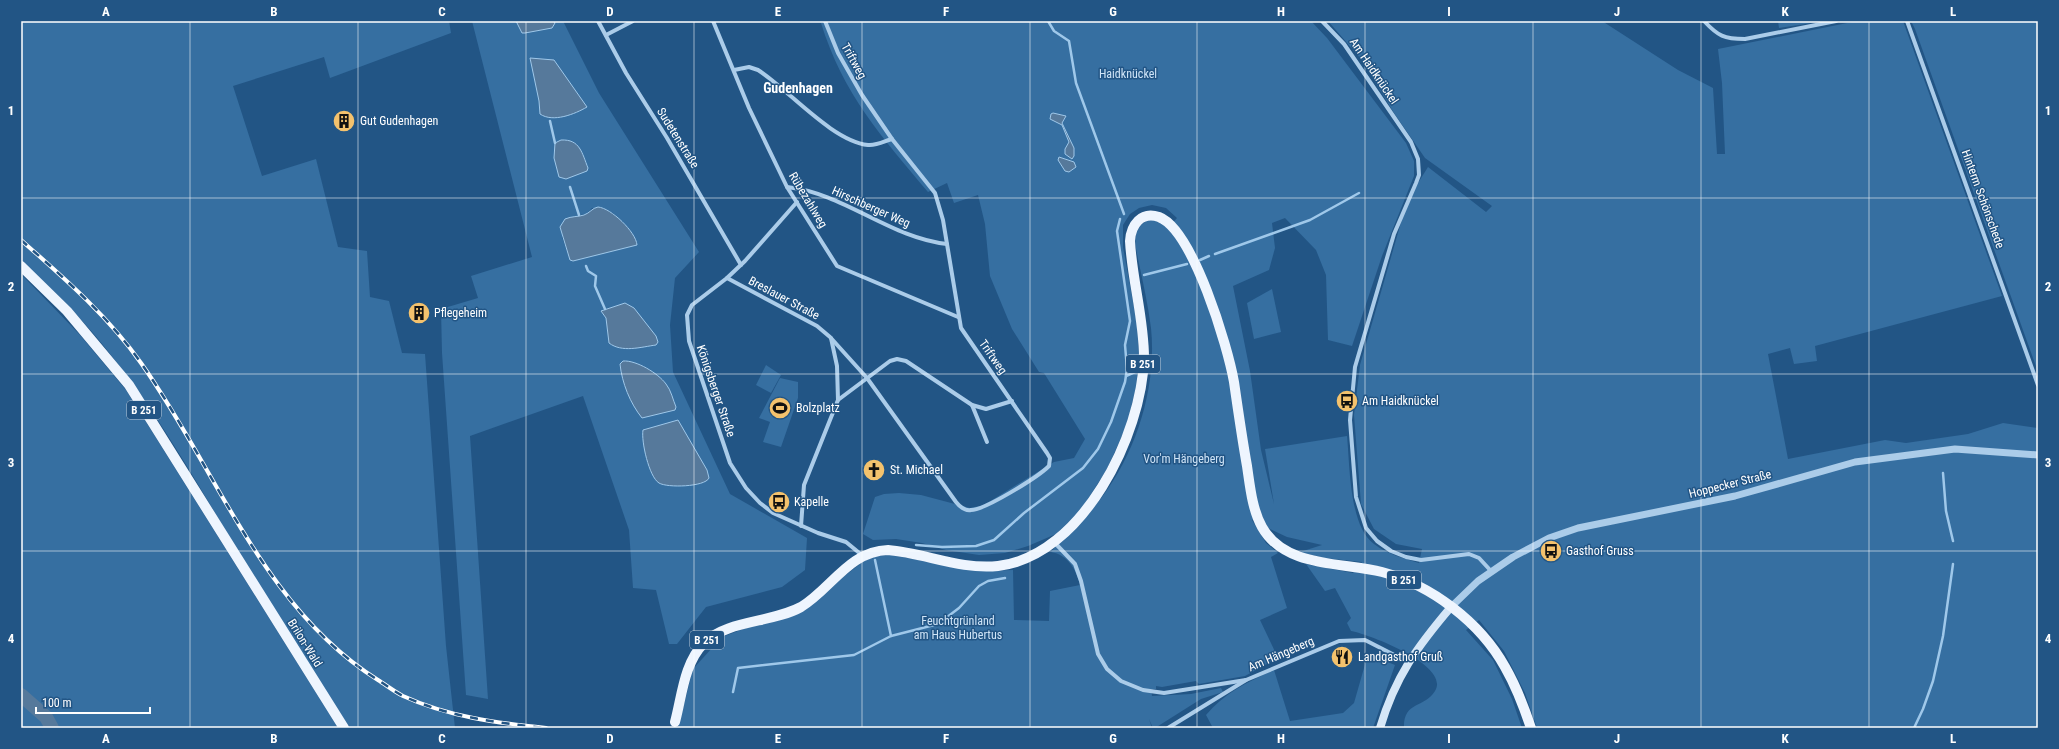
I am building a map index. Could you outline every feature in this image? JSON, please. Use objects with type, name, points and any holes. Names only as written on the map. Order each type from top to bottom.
[{"type":"main road","name":"B 251","points":[[675,722],[686,676],[693,658],[704,643],[721,632],[781,616],[802,606],[822,592],[849,565],[863,556],[888,550],[963,565],[999,566],[1033,554],[1053,541],[1081,516],[1103,486],[1121,452],[1130,426],[1141,384],[1144,358],[1141,317],[1130,241],[1131,231],[1137,222],[1142,218],[1153,216],[1171,225],[1184,241],[1197,265],[1212,305],[1233,379],[1255,511],[1268,537],[1280,547],[1299,556],[1374,571],[1401,579],[1425,590],[1451,607],[1477,629],[1498,656],[1520,696],[1531,728]]},
{"type":"main road","name":"Brilon-Wald","points":[[21,266],[67,311],[129,385],[344,728]]},
{"type":"main road","points":[[1380,728],[1393,691],[1408,662],[1426,636],[1451,607]]},
{"type":"street","name":"Sudetenstraße","points":[[598,21],[626,73],[667,138],[741,265]]},
{"type":"street","points":[[606,35],[633,21]]},
{"type":"street","name":"Rübezahlweg","points":[[713,21],[749,108],[787,187],[837,266],[958,317]]},
{"type":"street","name":"Triftweg","points":[[825,21],[830,37],[846,68],[892,139],[935,193],[943,220],[958,317],[964,333],[1012,400],[1047,453],[1050,463],[1046,469],[986,507],[969,510],[962,508],[956,502],[867,378]]},
{"type":"street","name":"Am Haidknückel","points":[[1322,21],[1344,44],[1411,142],[1416,152],[1419,166],[1416,183],[1394,234],[1356,367],[1351,402],[1351,431],[1358,507],[1364,523],[1371,534],[1383,546],[1398,555],[1414,560],[1427,560],[1469,554],[1479,558],[1491,571]]},
{"type":"street","points":[[1704,21],[1717,34],[1734,39],[1745,39],[1836,21]]},
{"type":"street","name":"Hinterm Schönschede","points":[[1907,21],[2038,385]]},
{"type":"street","points":[[734,70],[749,67],[758,70],[835,131],[857,142],[872,145],[892,139]]},
{"type":"street","name":"Hirschberger Weg","points":[[787,187],[817,193],[924,240],[947,244]]},
{"type":"street","name":"Königsberger Straße","points":[[797,202],[741,265],[690,308],[687,320],[690,346],[730,463],[736,474],[765,507],[801,526],[846,542],[863,556]]},
{"type":"street","name":"Breslauer Straße","points":[[727,278],[817,326],[830,337],[867,378]]},
{"type":"street","points":[[801,526],[804,485],[838,400],[837,366],[830,337]]},
{"type":"street","points":[[838,400],[890,361],[901,359],[972,405],[986,409],[1012,400]]},
{"type":"street","points":[[972,405],[988,442]]},
{"type":"street","name":"Hoppecker Straße","points":[[1451,607],[1478,581],[1491,571],[1539,542],[1569,531],[1735,496],[1855,462],[1955,449],[2038,455]]},
{"type":"street","points":[[1053,541],[1075,564],[1081,581],[1098,654],[1107,669],[1121,681],[1143,690],[1164,693],[1246,680]]},
{"type":"street","name":"Am Hängeberg","points":[[1168,728],[1246,680],[1334,642],[1349,639],[1365,640],[1408,662]]},
{"type":"green space","points":[[21,21],[449,21],[451,33],[330,78],[324,57],[233,86],[262,176],[316,159],[338,247],[367,251],[370,297],[389,301],[402,353],[425,354],[446,646],[455,728],[350,728],[271,607],[186,464],[146,403],[84,322],[21,260]]},
{"type":"green space","points":[[472,21],[516,21],[522,33],[555,23],[554,21],[563,21],[599,93],[699,252],[675,278],[670,325],[673,372],[730,494],[807,538],[805,570],[782,587],[706,607],[677,644],[669,644],[656,590],[633,588],[629,530],[583,396],[470,436],[488,699],[466,695],[442,353],[441,309],[478,298],[471,276],[532,257]],"holes":[[[592,208],[613,213],[631,232],[637,245],[573,261],[570,260],[562,237],[579,215],[587,214]],[[634,308],[642,320],[634,349],[619,348],[609,343],[606,318],[601,311]],[[678,421],[665,485],[659,482],[654,476],[647,462],[643,430]]]},
{"type":"green space","points":[[828,21],[1311,21],[1327,38],[1406,143],[1414,161],[1414,176],[1382,256],[1352,346],[1328,340],[1326,275],[1316,250],[1285,218],[1272,223],[1275,248],[1269,270],[1233,286],[1250,371],[1261,450],[1274,504],[1265,449],[1347,436],[1350,478],[1355,510],[1366,535],[1374,544],[1384,550],[1419,563],[1422,549],[1396,544],[1374,529],[1361,504],[1354,415],[1360,365],[1402,219],[1418,183],[1428,167],[1486,212],[1492,206],[1425,158],[1394,113],[1361,59],[1328,21],[1602,21],[1678,70],[1713,88],[1717,154],[1725,154],[1722,83],[1718,49],[1857,21],[1903,21],[2002,296],[1815,346],[1817,361],[1794,364],[1790,348],[1768,354],[1788,459],[1885,440],[1906,443],[1968,434],[2003,423],[2038,428],[2038,728],[1537,728],[1525,693],[1504,651],[1479,620],[1466,630],[1493,660],[1512,699],[1522,728],[1404,728],[1407,713],[1431,696],[1435,691],[1437,681],[1431,671],[1420,661],[1405,652],[1374,638],[1351,631],[1347,623],[1351,618],[1335,588],[1325,591],[1306,564],[1353,573],[1362,562],[1324,558],[1300,552],[1322,545],[1287,537],[1268,528],[1262,516],[1252,520],[1266,543],[1278,553],[1271,557],[1287,608],[1260,620],[1278,658],[1245,676],[1199,684],[1196,681],[1162,687],[1156,686],[1156,689],[1151,689],[1152,696],[1191,694],[1221,688],[1223,692],[1201,699],[1155,728],[1153,728],[1149,719],[1152,728],[678,728],[693,669],[722,637],[781,615],[831,586],[864,561],[877,556],[891,555],[979,571],[1013,570],[1014,620],[1049,621],[1050,591],[1080,585],[1074,568],[1067,560],[1062,556],[1051,552],[1096,504],[1114,479],[1134,439],[1142,417],[1147,395],[1151,372],[1151,328],[1135,238],[1138,229],[1148,220],[1155,220],[1168,228],[1177,218],[1166,208],[1152,205],[1139,208],[1130,214],[1123,225],[1123,247],[1137,323],[1139,357],[1136,387],[1127,425],[1107,469],[1081,510],[1056,534],[1028,546],[1005,553],[979,555],[946,550],[922,543],[896,539],[873,540],[863,534],[875,497],[884,494],[899,493],[921,495],[970,508],[984,505],[1054,462],[1074,458],[1085,439],[1044,373],[1039,372],[1012,329],[990,276],[985,224],[978,195],[954,203],[947,183],[928,192],[879,133],[852,93],[840,71],[821,23]]},
{"type":"green space","points":[[1778,21],[1824,21],[1779,28]]},
{"type":"green space","points":[[1911,21],[2038,21],[2038,372],[1915,29]]},
{"type":"green space","points":[[21,274],[80,335],[126,390],[338,728],[21,728]]},
{"type":"green space","points":[[1272,289],[1281,332],[1254,339],[1247,303]]},
{"type":"green space","points":[[766,365],[781,375],[771,393],[756,385]]},
{"type":"green space","name":"Bolzplatz","points":[[780,378],[798,382],[798,398],[781,447],[763,442],[770,422],[759,418]]},
{"type":"green space","points":[[1368,654],[1395,665],[1373,728],[1213,728],[1206,715],[1221,700],[1237,688],[1274,670],[1290,721],[1343,713],[1354,703]]},
{"type":"shaded area","points":[[516,21],[554,21],[555,23],[552,28],[522,33]]},
{"type":"shaded area","points":[[530,58],[554,60],[587,107],[570,115],[557,118],[545,117],[540,114],[539,101]]},
{"type":"shaded area","points":[[1053,113],[1066,116],[1062,123],[1074,148],[1074,156],[1072,159],[1065,154],[1065,149],[1069,142],[1062,125],[1050,119],[1051,114]]},
{"type":"shaded area","points":[[561,140],[567,140],[576,144],[582,152],[588,168],[587,171],[566,179],[559,177],[554,158],[555,143]]},
{"type":"shaded area","points":[[1059,157],[1074,162],[1076,167],[1069,172],[1065,171],[1058,160]]},
{"type":"shaded area","points":[[598,207],[603,208],[616,216],[628,228],[636,240],[637,245],[573,261],[570,260],[560,227],[565,219],[584,215]]},
{"type":"shaded area","points":[[625,303],[634,308],[656,336],[658,342],[656,345],[626,349],[609,343],[606,318],[601,311]]},
{"type":"shaded area","points":[[623,361],[640,365],[658,376],[668,386],[671,392],[676,407],[675,410],[642,418],[630,399],[625,385],[620,364]]},
{"type":"shaded area","points":[[678,420],[707,470],[709,478],[706,481],[694,485],[670,486],[659,483],[652,474],[646,458],[643,442],[643,430]]},
{"type":"waterway","points":[[1048,21],[1054,31],[1069,41],[1076,83],[1124,214]]},
{"type":"waterway","points":[[550,121],[555,143]]},
{"type":"waterway","points":[[570,187],[579,215]]},
{"type":"waterway","points":[[1215,254],[1310,220],[1359,193]]},
{"type":"waterway","points":[[916,545],[942,547],[976,546],[994,540],[1024,513],[1083,468],[1098,449],[1111,422],[1125,382],[1127,369],[1125,345],[1130,321],[1117,231],[1120,219]]},
{"type":"waterway","points":[[1200,260],[1209,256]]},
{"type":"waterway","points":[[1144,275],[1187,264]]},
{"type":"waterway","points":[[586,266],[588,271],[596,276],[595,286],[605,309]]},
{"type":"waterway","points":[[1126,376],[1135,372]]},
{"type":"waterway","points":[[1943,473],[1946,511],[1953,541]]},
{"type":"waterway","points":[[875,560],[891,636]]},
{"type":"waterway","points":[[1914,728],[1923,709],[1933,681],[1943,636],[1953,564]]},
{"type":"waterway","points":[[733,692],[738,668],[854,655],[891,636],[938,624],[959,608],[979,586],[988,581],[1005,578]]},
{"type":"waterway","points":[[21,695],[46,717],[52,728]]},
{"type":"railway","points":[[21,240],[85,298],[128,346],[168,404],[245,535],[273,576],[303,615],[338,650],[378,680],[403,696],[420,703],[473,718],[546,728]]},
{"type":"place","name":"Gut Gudenhagen","points":[[344,121]]},
{"type":"place","name":"Pflegeheim","points":[[419,313]]},
{"type":"place","name":"Am Haidknückel","points":[[1347,401]]},
{"type":"place","name":"Bolzplatz","points":[[780,408]]},
{"type":"place","name":"St. Michael","points":[[874,470]]},
{"type":"place","name":"Kapelle","points":[[779,502]]},
{"type":"place","name":"Gasthof Gruss","points":[[1551,551]]},
{"type":"place","name":"Landgasthof Gruß","points":[[1342,657]]},
{"type":"district","name":"Gudenhagen","points":[[798,88]]},
{"type":"park label","name":"Haidknückel","points":[[1128,74]]},
{"type":"park label","name":"Vor'm Hängeberg","points":[[1184,459]]},
{"type":"park label","name":"Feuchtgrünland am Haus Hubertus","points":[[958,628]]}]
